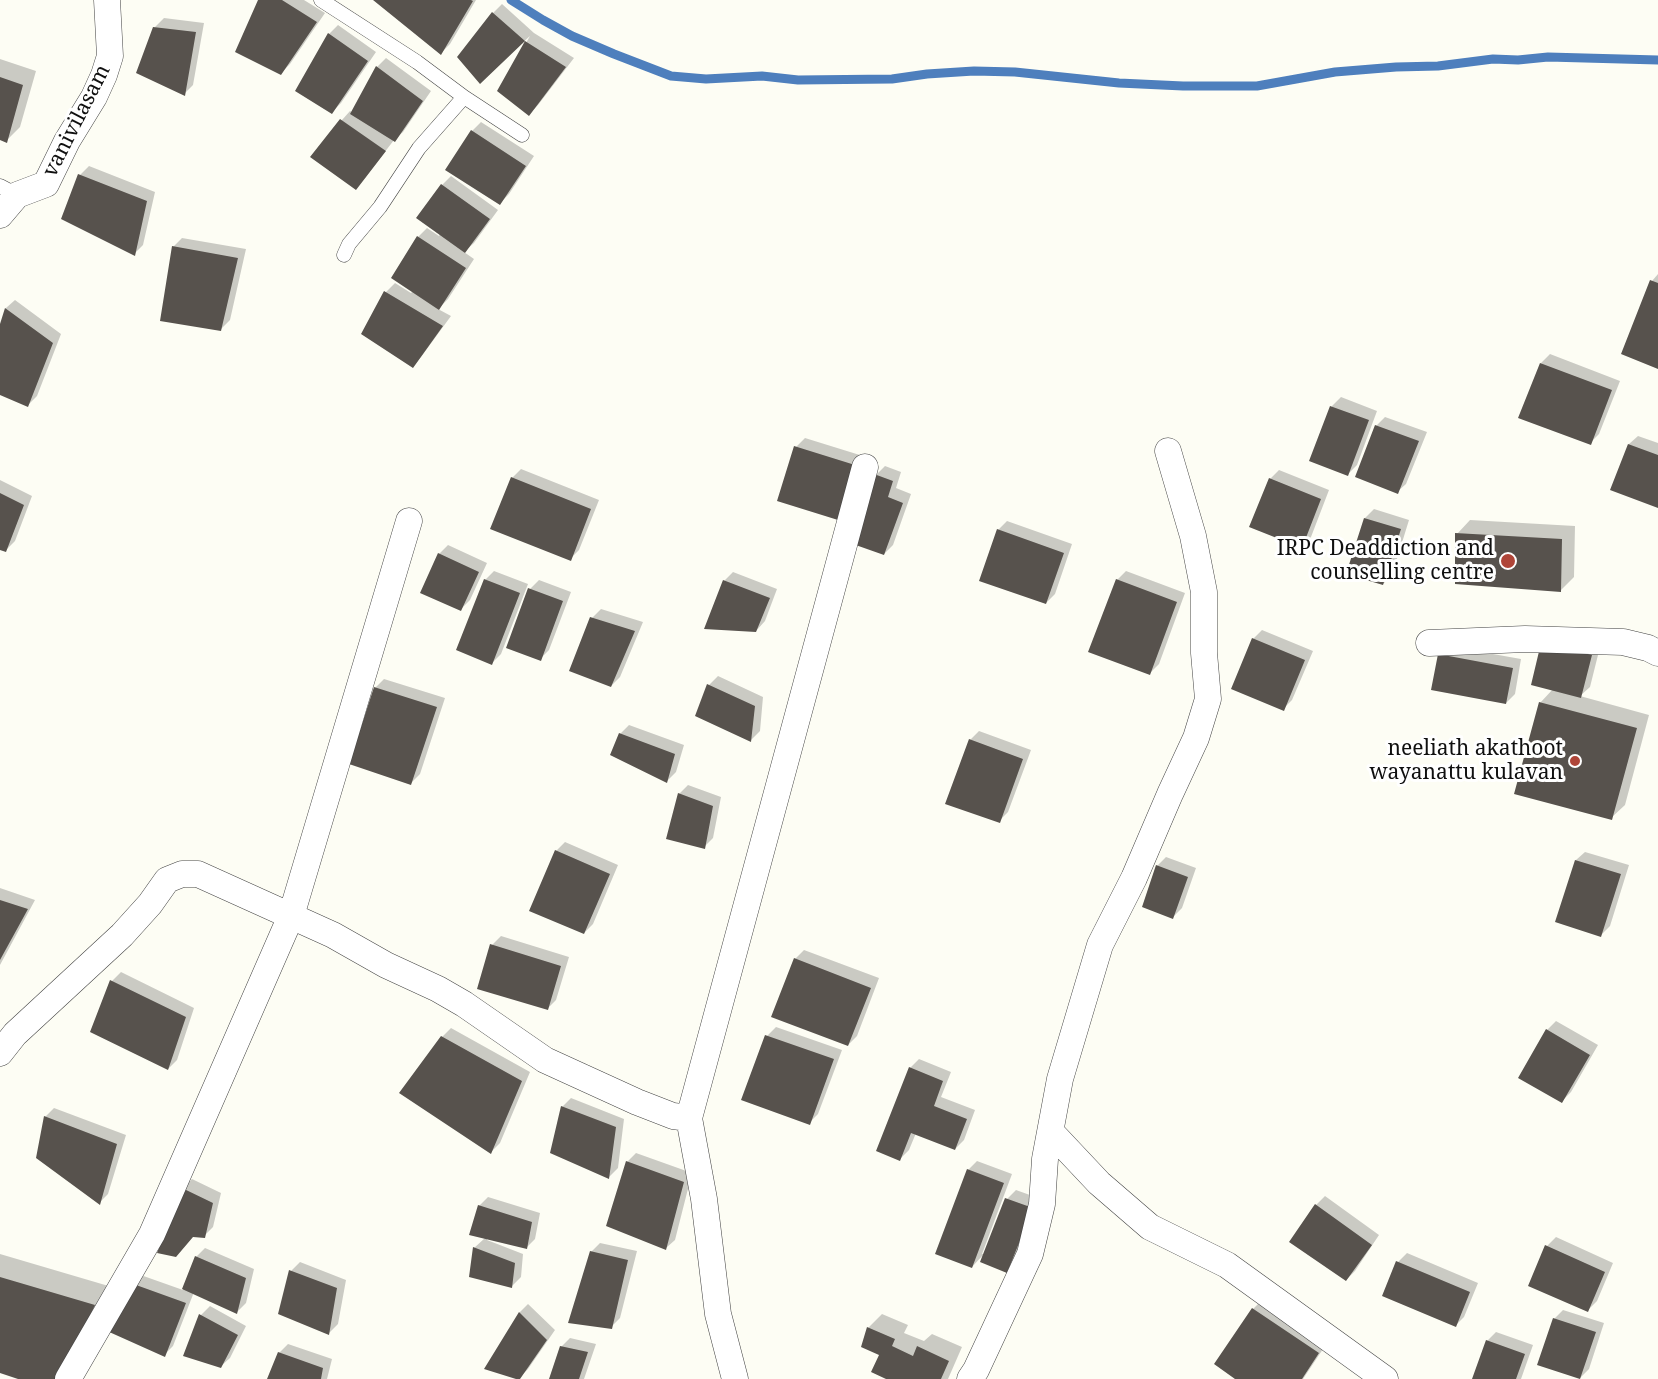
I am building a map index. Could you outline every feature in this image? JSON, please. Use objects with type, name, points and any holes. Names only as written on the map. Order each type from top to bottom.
[{"type":"street","name":"vanivilasam","points":[[0,215],[8,191],[46,184],[67,141],[94,97],[110,56],[107,0]]},
{"type":"street","points":[[970,1379],[1030,1254],[1042,1204],[1045,1158],[1060,1079],[1100,945],[1134,878],[1196,738],[1208,699],[1204,653],[1204,592],[1193,536],[1168,451]]},
{"type":"street","points":[[735,1379],[718,1314],[704,1199],[689,1118],[865,467]]},
{"type":"street","points":[[68,1379],[152,1234],[291,916],[409,521]]},
{"type":"street","points":[[1429,643],[1525,639],[1623,642],[1658,653]]},
{"type":"street","points":[[0,1053],[15,1034],[122,935],[150,904],[167,880],[182,874],[198,874],[333,935],[386,965],[438,989],[464,1004],[545,1060],[637,1102],[672,1116],[689,1118]]},
{"type":"street","points":[[1051,1132],[1099,1183],[1150,1227],[1227,1265],[1385,1379]]},
{"type":"lane","points":[[321,0],[417,62],[464,97],[522,135]]},
{"type":"lane","points":[[344,255],[349,244],[380,207],[419,148],[464,97]]},
{"type":"building","points":[[258,0],[282,0],[317,22],[281,75],[235,52]]},
{"type":"building","points":[[373,0],[471,0],[473,1],[441,55]]},
{"type":"building","points":[[492,12],[525,41],[480,84],[457,57]]},
{"type":"building","points":[[153,27],[196,32],[185,96],[136,73]]},
{"type":"building","points":[[328,33],[368,61],[332,114],[295,91]]},
{"type":"building","points":[[525,41],[566,67],[529,116],[497,91]]},
{"type":"building","points":[[376,66],[423,101],[395,142],[350,114]]},
{"type":"building","points":[[0,77],[23,85],[7,143],[0,140]]},
{"type":"building","points":[[340,119],[386,151],[356,190],[310,157]]},
{"type":"building","points":[[471,130],[526,166],[500,205],[445,170]]},
{"type":"building","points":[[78,174],[147,201],[135,256],[61,219]]},
{"type":"building","points":[[441,184],[490,219],[465,253],[416,218]]},
{"type":"building","points":[[417,236],[466,268],[439,310],[391,278]]},
{"type":"building","points":[[172,246],[238,258],[221,331],[160,321]]},
{"type":"building","points":[[1650,280],[1658,283],[1658,369],[1621,354]]},
{"type":"building","points":[[384,291],[443,326],[413,368],[361,334]]},
{"type":"building","points":[[5,308],[53,343],[28,407],[0,395],[0,324]]},
{"type":"building","points":[[1540,363],[1612,390],[1591,445],[1518,418]]},
{"type":"building","points":[[1330,406],[1369,420],[1348,476],[1309,461]]},
{"type":"building","points":[[1375,425],[1419,441],[1398,494],[1355,477]]},
{"type":"building","points":[[1628,444],[1658,455],[1658,508],[1610,490]]},
{"type":"building","points":[[794,446],[855,465],[838,520],[777,501]]},
{"type":"building","points":[[874,474],[893,481],[888,497],[903,503],[884,555],[850,543]]},
{"type":"building","points":[[511,477],[591,509],[571,561],[490,529]]},
{"type":"building","points":[[1269,478],[1321,499],[1302,548],[1249,527]]},
{"type":"building","points":[[0,493],[24,505],[6,552],[0,550]]},
{"type":"building","points":[[1364,518],[1401,529],[1383,585],[1346,574]]},
{"type":"building","points":[[997,529],[1064,553],[1046,604],[979,581]]},
{"type":"building","name":"IRPC Deaddiction and counselling centre","points":[[1455,533],[1562,539],[1561,592],[1455,584]]},
{"type":"building","points":[[438,553],[479,572],[461,611],[420,593]]},
{"type":"building","points":[[484,579],[520,593],[492,665],[456,650]]},
{"type":"building","points":[[1116,579],[1177,602],[1150,675],[1088,652]]},
{"type":"building","points":[[723,580],[770,598],[756,632],[704,629]]},
{"type":"building","points":[[528,588],[563,601],[541,661],[506,648]]},
{"type":"building","points":[[590,617],[635,631],[611,687],[569,671]]},
{"type":"building","points":[[1252,638],[1305,660],[1284,711],[1231,689]]},
{"type":"building","points":[[1541,643],[1592,655],[1581,698],[1531,685]]},
{"type":"building","points":[[1438,654],[1513,668],[1506,704],[1431,690]]},
{"type":"building","points":[[707,684],[755,706],[751,742],[695,716]]},
{"type":"building","points":[[374,687],[437,707],[411,785],[349,764]]},
{"type":"building","name":"neeliath akathoot wayanattu kulavan","points":[[1539,702],[1637,728],[1612,820],[1514,794]]},
{"type":"building","points":[[619,733],[675,754],[667,783],[610,755]]},
{"type":"building","points":[[969,739],[1023,759],[1000,823],[945,804]]},
{"type":"building","points":[[678,793],[713,806],[705,849],[666,839]]},
{"type":"building","points":[[555,850],[610,874],[584,934],[529,911]]},
{"type":"building","points":[[1575,860],[1621,874],[1601,937],[1555,922]]},
{"type":"building","points":[[1156,865],[1188,877],[1173,919],[1142,907]]},
{"type":"building","points":[[0,900],[28,909],[0,960]]},
{"type":"building","points":[[490,944],[561,966],[548,1010],[477,989]]},
{"type":"building","points":[[794,958],[871,988],[848,1046],[771,1017]]},
{"type":"building","points":[[110,980],[186,1017],[168,1070],[90,1032]]},
{"type":"building","points":[[1546,1029],[1590,1055],[1562,1103],[1518,1078]]},
{"type":"building","points":[[765,1035],[834,1059],[810,1125],[741,1100]]},
{"type":"building","points":[[441,1036],[522,1081],[491,1154],[399,1093]]},
{"type":"building","points":[[909,1067],[943,1081],[934,1106],[967,1119],[955,1150],[911,1133],[900,1161],[876,1151]]},
{"type":"building","points":[[561,1106],[616,1127],[609,1179],[550,1153]]},
{"type":"building","points":[[44,1116],[117,1144],[100,1205],[36,1158]]},
{"type":"building","points":[[626,1161],[684,1182],[666,1250],[606,1226]]},
{"type":"building","points":[[967,1169],[1004,1183],[972,1268],[935,1254]]},
{"type":"building","points":[[182,1188],[213,1203],[205,1238],[193,1237],[176,1257],[157,1253]]},
{"type":"building","points":[[1005,1198],[1033,1208],[1007,1273],[980,1262]]},
{"type":"building","points":[[1315,1204],[1372,1245],[1346,1281],[1289,1242]]},
{"type":"building","points":[[478,1205],[532,1222],[527,1249],[469,1235]]},
{"type":"building","points":[[1545,1245],[1605,1272],[1588,1312],[1528,1286]]},
{"type":"building","points":[[473,1247],[515,1263],[512,1288],[469,1277]]},
{"type":"building","points":[[590,1251],[628,1260],[612,1329],[568,1323]]},
{"type":"building","points":[[195,1256],[246,1278],[237,1314],[182,1289]]},
{"type":"building","points":[[1396,1261],[1470,1292],[1456,1327],[1382,1296]]},
{"type":"building","points":[[289,1270],[337,1288],[329,1335],[278,1314]]},
{"type":"building","points":[[0,1277],[95,1305],[60,1379],[18,1379],[0,1373]]},
{"type":"building","points":[[125,1281],[186,1303],[165,1357],[107,1331]]},
{"type":"building","points":[[1252,1308],[1319,1353],[1302,1379],[1235,1379],[1214,1364]]},
{"type":"building","points":[[519,1312],[547,1340],[520,1379],[516,1379],[484,1369]]},
{"type":"building","points":[[199,1314],[238,1335],[221,1368],[183,1356]]},
{"type":"building","points":[[1553,1318],[1596,1332],[1580,1379],[1537,1365]]},
{"type":"building","points":[[867,1327],[895,1339],[892,1346],[913,1356],[917,1346],[949,1361],[941,1379],[886,1379],[871,1372],[879,1355],[861,1347]]},
{"type":"building","points":[[1486,1340],[1525,1354],[1516,1379],[1472,1379]]},
{"type":"building","points":[[560,1346],[588,1352],[579,1379],[549,1379]]},
{"type":"building","points":[[278,1352],[323,1368],[321,1379],[267,1379]]},
{"type":"waterway","points":[[511,0],[572,36],[614,54],[671,76],[706,79],[762,76],[798,80],[892,79],[974,71],[1015,72],[1119,83],[1257,86],[1335,72],[1438,66],[1493,59],[1518,60],[1548,57],[1658,60]]},
{"type":"place","name":"IRPC Deaddiction and counselling centre","points":[[1508,561]]},
{"type":"place","name":"neeliath akathoot wayanattu kulavan","points":[[1575,761]]}]
